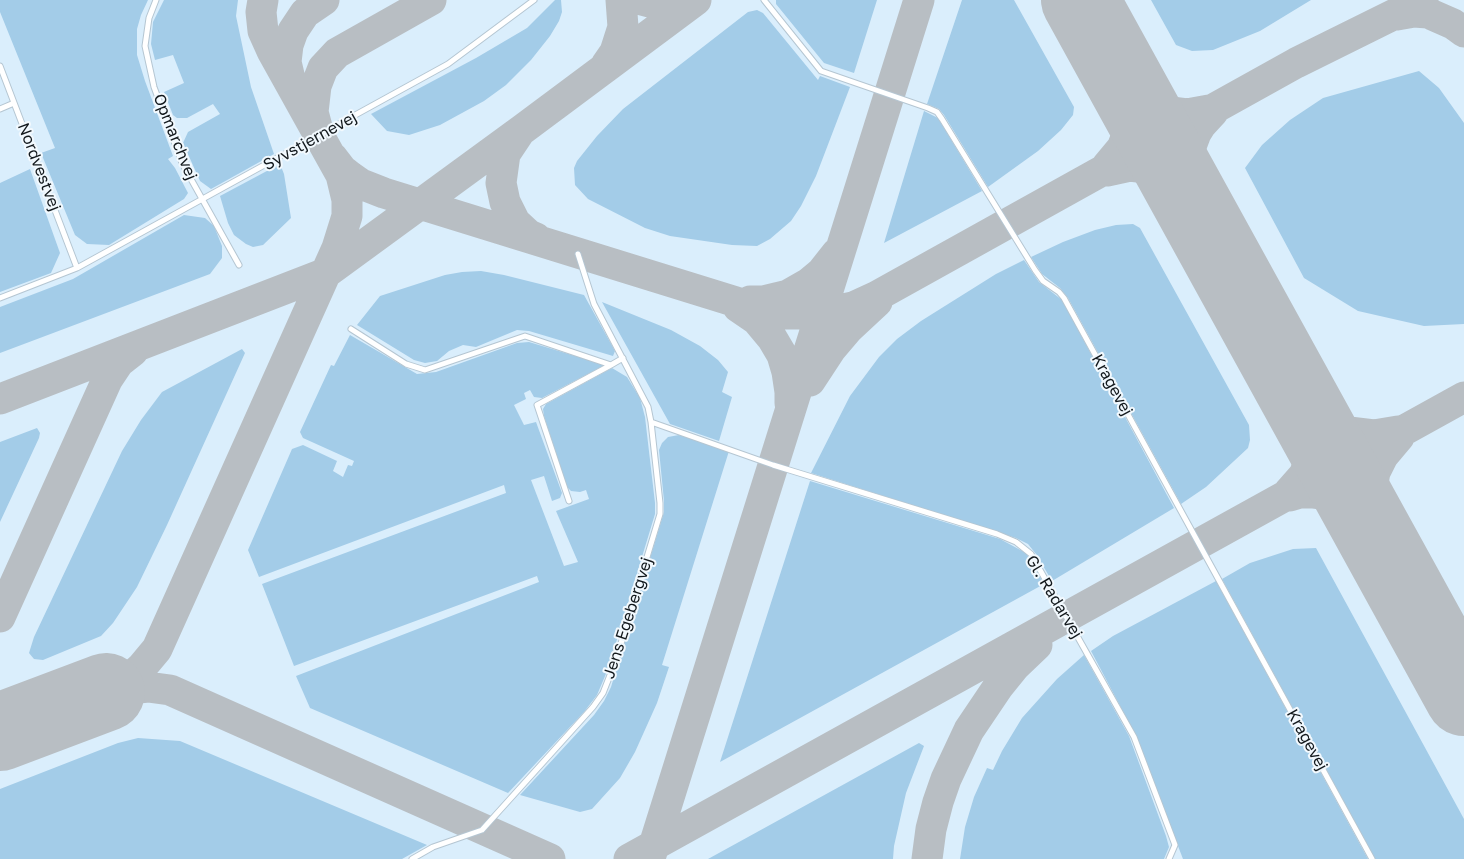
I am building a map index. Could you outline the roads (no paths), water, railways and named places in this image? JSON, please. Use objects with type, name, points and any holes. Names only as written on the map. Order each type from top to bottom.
[{"type":"lane","name":"Opmarchvej","points":[[156,0],[149,18],[145,46],[152,79],[182,163],[239,266]]},
{"type":"lane","name":"Syvstjernevej","points":[[0,298],[77,268],[448,64],[534,0]]},
{"type":"lane","name":"Kragevej","points":[[764,0],[821,71],[928,108],[937,112],[942,119],[1035,270],[1043,281],[1059,292],[1064,298],[1372,859]]},
{"type":"lane","name":"Nordvestvej","points":[[0,66],[77,268]]},
{"type":"lane","points":[[0,108],[14,103]]},
{"type":"lane","name":"Jens Egebergvej","points":[[412,859],[433,847],[482,830],[593,707],[603,693],[610,677],[660,514],[648,407],[594,304],[578,254]]},
{"type":"lane","points":[[351,329],[406,364],[425,370],[525,336],[612,365]]},
{"type":"lane","points":[[568,501],[537,405],[623,358]]},
{"type":"lane","name":"Gl. Radarvej","points":[[650,422],[773,465],[997,534],[1016,542],[1031,554],[1134,737],[1175,845],[1169,859]]}]
